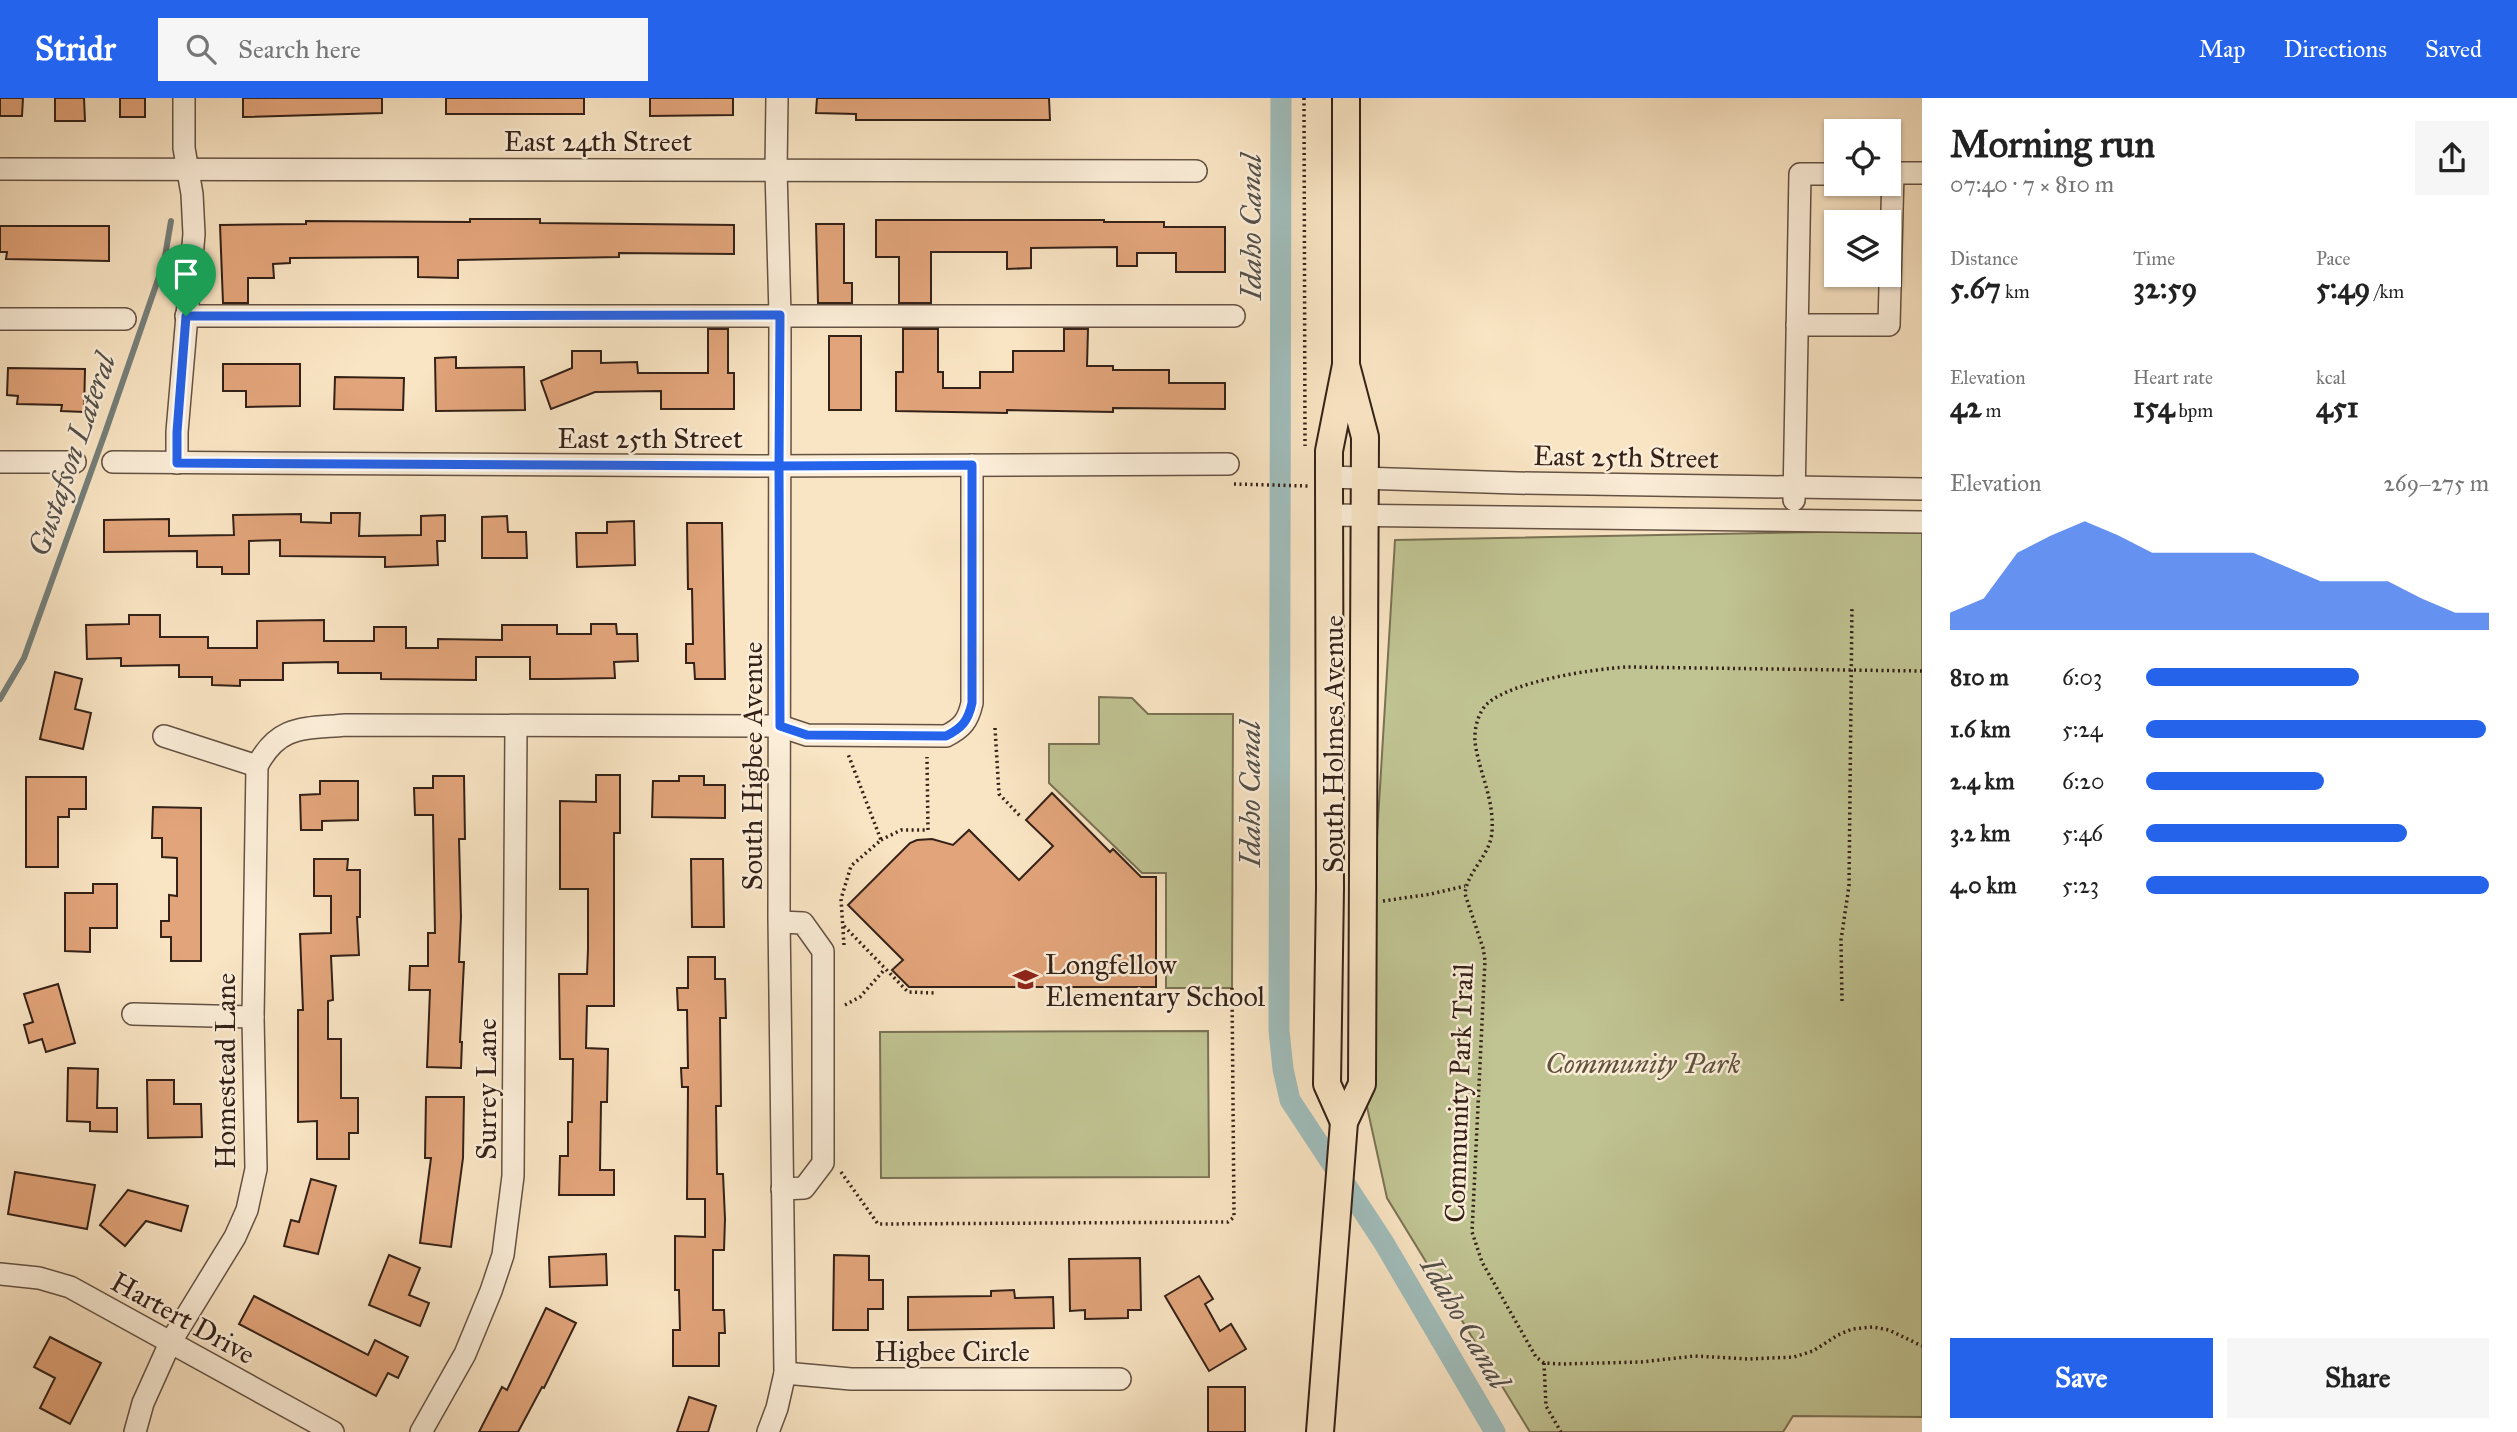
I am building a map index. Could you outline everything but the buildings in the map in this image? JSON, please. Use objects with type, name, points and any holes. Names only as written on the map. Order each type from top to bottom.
[{"type":"main road","name":"South Holmes Avenue","points":[[1344,1122],[1327,1084],[1330,888],[1329,451],[1346,365],[1346,98]]},
{"type":"main road","name":"South Holmes Avenue","points":[[1320,1432],[1344,1122],[1362,1084],[1365,437],[1346,365]]},
{"type":"street","points":[[177,463],[177,432],[194,234],[192,194],[187,168],[184,98]]},
{"type":"street","name":"South Higbee Avenue","points":[[768,1432],[785,1373],[780,922],[780,315],[777,98]]},
{"type":"street","name":"East 24th Street","points":[[0,169],[1196,170]]},
{"type":"street","points":[[1901,173],[1922,173]]},
{"type":"street","points":[[1794,519],[1800,174],[1824,174]]},
{"type":"street","points":[[1797,325],[1889,325],[1891,196]]},
{"type":"street","points":[[186,316],[1234,316]]},
{"type":"street","points":[[0,318],[125,319]]},
{"type":"street","points":[[0,462],[75,462]]},
{"type":"street","name":"East 25th Street","points":[[113,462],[972,465],[1231,474]]},
{"type":"street","points":[[164,736],[257,766],[267,748],[295,730],[346,725],[780,726],[807,735],[946,736],[961,729],[969,718],[972,703],[972,465]]},
{"type":"street","name":"East 25th Street","points":[[1329,477],[1922,489]]},
{"type":"street","points":[[1329,515],[1922,522]]},
{"type":"street","name":"Surrey Lane","points":[[421,1432],[465,1354],[503,1255],[513,1176],[516,726]]},
{"type":"street","name":"Homestead Lane","points":[[135,1432],[143,1402],[170,1343],[235,1237],[247,1209],[256,1170],[253,1017],[257,766]]},
{"type":"street","points":[[780,922],[803,923],[823,951],[824,1163],[804,1188],[782,1189]]},
{"type":"street","points":[[133,1014],[253,1017]]},
{"type":"street","name":"Hartert Drive","points":[[0,1274],[39,1278],[70,1287],[333,1432]]},
{"type":"street","name":"Higbee Circle","points":[[785,1373],[851,1379],[1120,1379]]},
{"type":"path","points":[[1304,98],[1305,459]]},
{"type":"path","points":[[1231,474],[1255,484],[1303,484]]},
{"type":"path","points":[[1842,1001],[1841,940],[1849,886],[1852,606]]},
{"type":"path","points":[[1364,905],[1466,886],[1485,856],[1492,834],[1490,797],[1475,742],[1476,721],[1487,704],[1505,694],[1542,681],[1602,668],[1922,671]]},
{"type":"path","points":[[995,728],[999,794],[1021,817]]},
{"type":"path","points":[[847,750],[881,839]]},
{"type":"path","points":[[844,945],[841,899],[851,866],[881,839],[901,830],[928,830],[928,757]]},
{"type":"path","name":"Community Park Trail","points":[[1466,886],[1467,902],[1485,960],[1472,1232],[1482,1262],[1536,1357],[1544,1363]]},
{"type":"path","points":[[843,924],[908,992],[935,993]]},
{"type":"path","points":[[845,1005],[860,998],[885,969]]},
{"type":"path","points":[[824,1163],[842,1172],[877,1224],[1228,1222],[1234,1217],[1231,988]]},
{"type":"path","points":[[1561,1432],[1546,1406],[1544,1363],[1641,1362],[1695,1356],[1749,1359],[1794,1357],[1814,1351],[1852,1329],[1873,1327],[1889,1330],[1922,1346]]},
{"type":"green space","name":"Community Park","points":[[1922,530],[1922,1417],[1793,1416],[1783,1432],[1530,1432],[1387,1198],[1362,1084],[1395,540]]},
{"type":"green space","points":[[1099,697],[1132,698],[1148,714],[1233,714],[1232,988],[1166,988],[1166,873],[1142,873],[1049,783],[1049,744],[1099,744]]},
{"type":"green space","points":[[1208,1031],[1209,1177],[881,1178],[880,1032]]},
{"type":"waterway","name":"Idaho Canal","points":[[1281,98],[1279,1030],[1283,1069],[1290,1100],[1384,1243],[1495,1432]]},
{"type":"waterway","name":"Gustafson Lateral","points":[[0,699],[24,658],[105,433],[164,262],[171,221]]},
{"type":"place","name":"Longfellow Elementary School","points":[[1025,980]]},
{"type":"route","points":[[186,316],[177,463],[779,466],[780,726],[807,735],[946,736],[961,729],[969,718],[972,703],[972,465],[779,466],[780,315],[186,316]]}]
